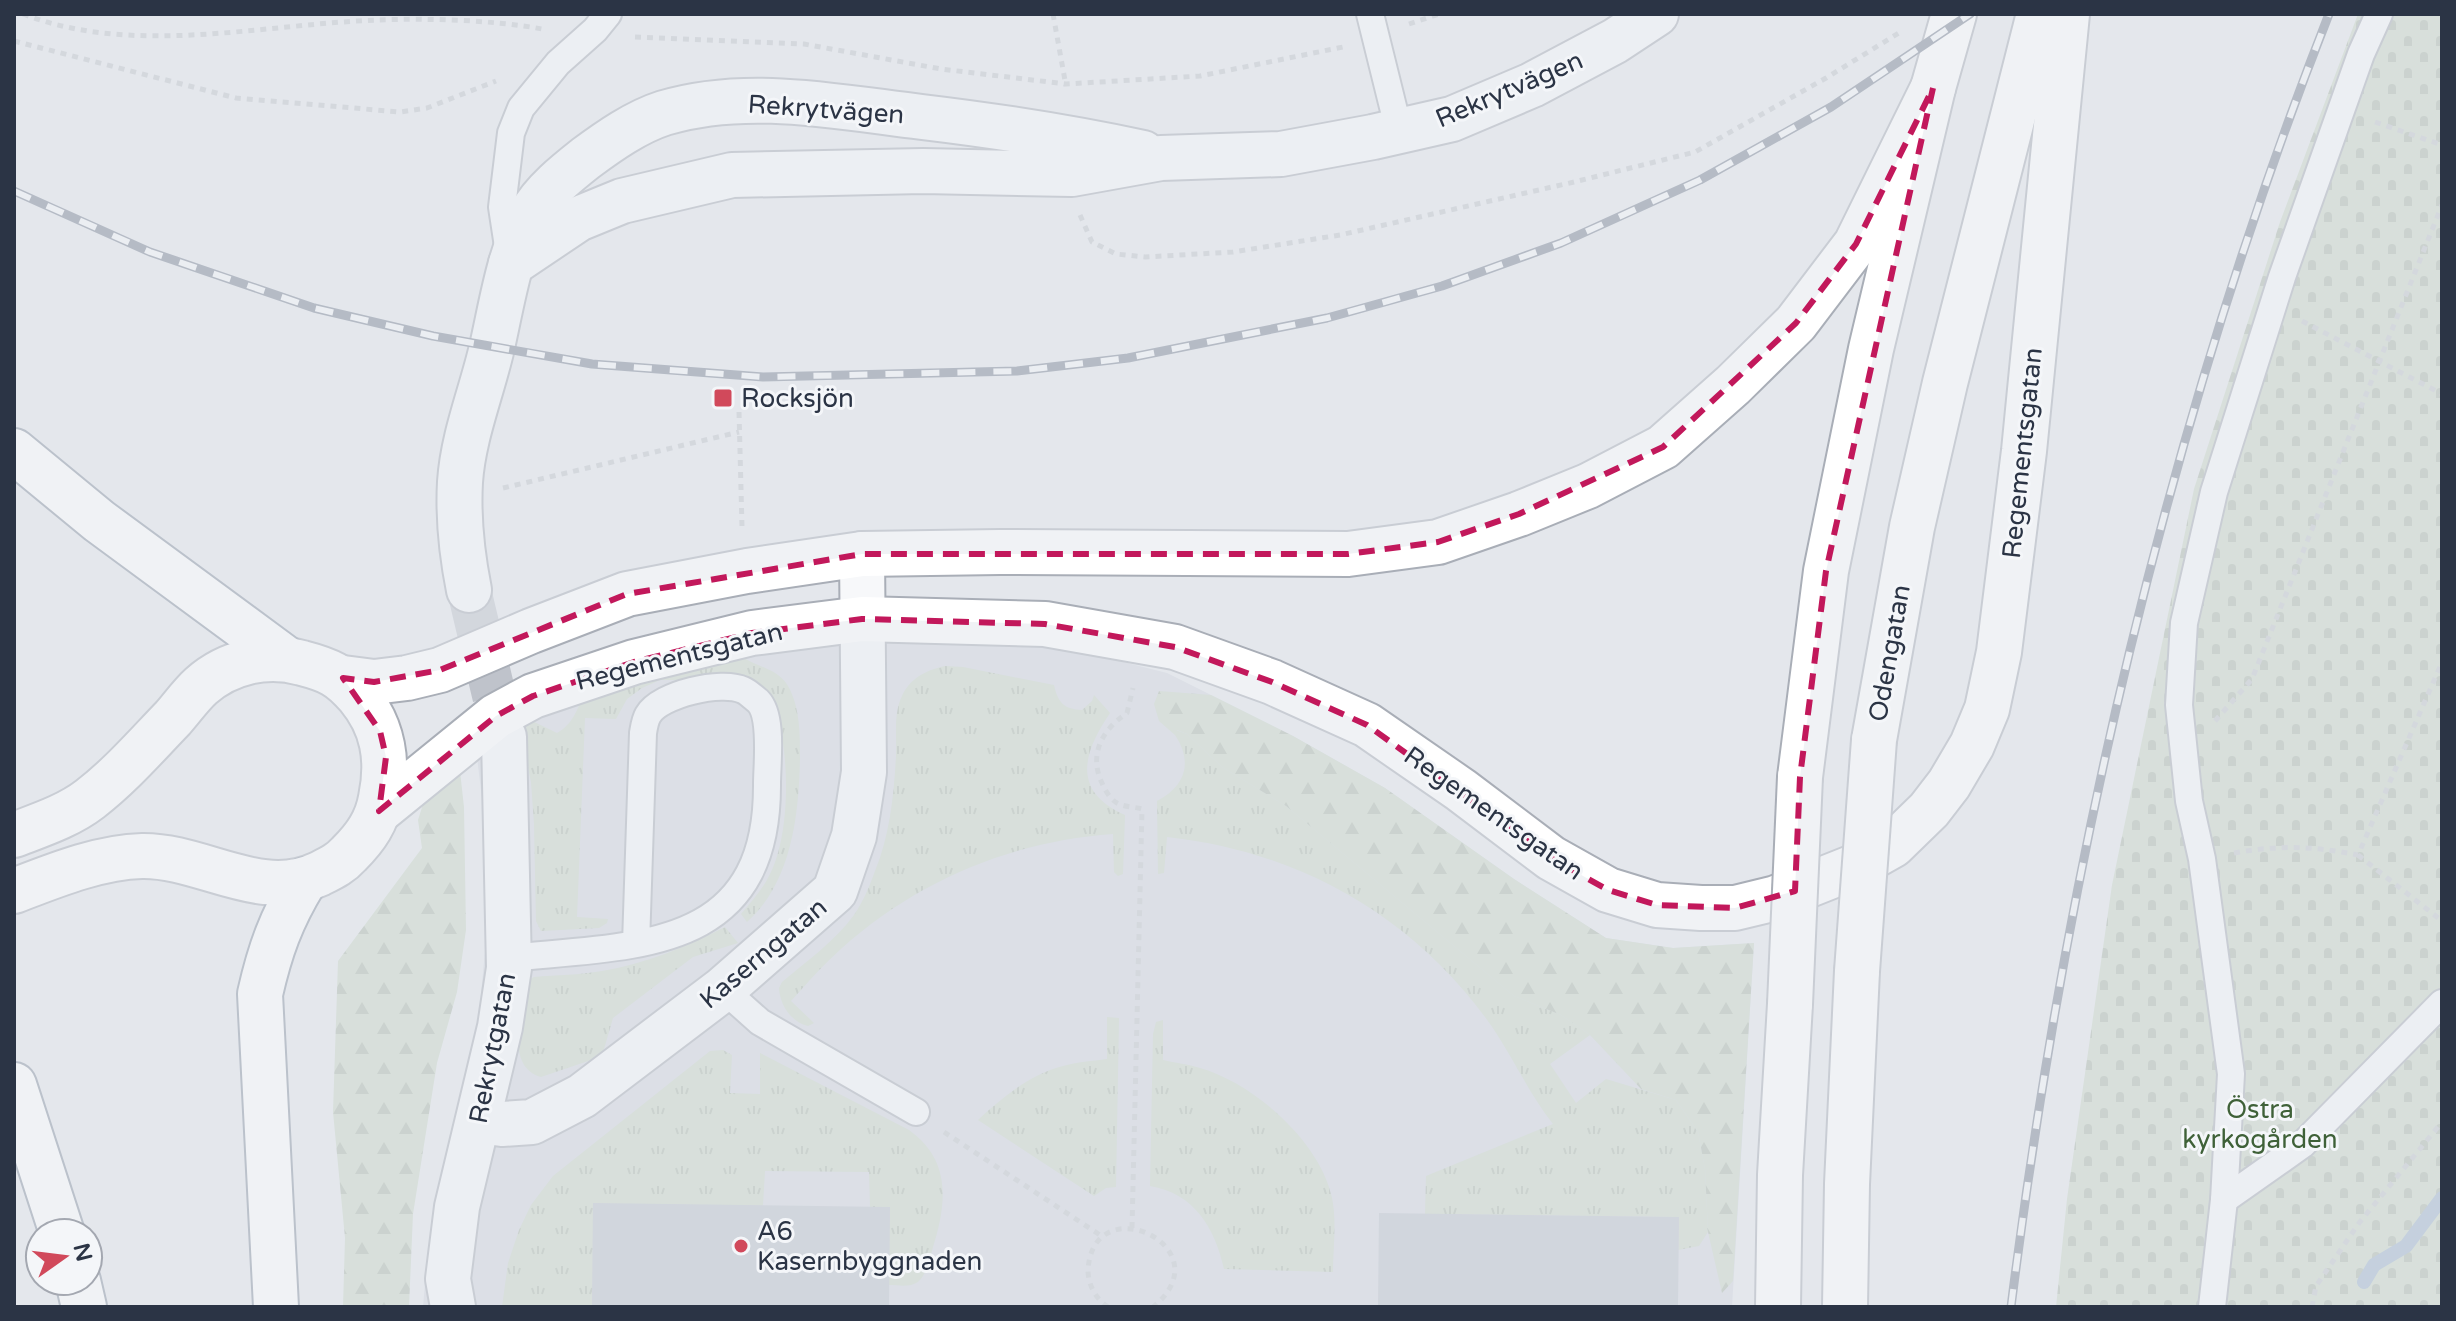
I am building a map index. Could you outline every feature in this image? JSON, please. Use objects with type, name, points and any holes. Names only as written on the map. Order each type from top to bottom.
[{"type":"main road","points":[[1778,1307],[1780,1175],[1800,777],[1826,571],[1871,349],[1933,88],[1954,14]]},
{"type":"main road","name":"Odengatan","points":[[1845,1307],[1857,971],[1874,740],[1912,527],[1945,383],[2039,14]]},
{"type":"main road","name":"Regementsgatan","points":[[379,811],[496,716],[533,696],[634,662],[752,633],[862,619],[1045,624],[1175,647],[1259,677],[1367,725],[1551,858],[1608,890],[1657,905],[1735,908],[1776,898],[1854,867],[1893,845],[1929,810],[1972,745],[1987,709],[1999,652],[2024,451],[2067,14]]},
{"type":"main road","points":[[14,835],[57,819],[88,800],[122,771],[200,687],[224,671],[251,661],[285,658],[343,678],[374,682],[407,678],[440,670],[627,594],[747,571],[862,554],[1348,554],[1438,542],[1519,514],[1588,486],[1663,447],[1796,323],[1856,244],[1933,88]]},
{"type":"main road","points":[[14,451],[122,539],[285,658]]},
{"type":"main road","points":[[14,891],[72,869],[142,856],[182,861],[273,884],[305,880],[341,863],[367,836],[379,811],[386,757],[380,731],[343,678]]},
{"type":"main road","points":[[276,1307],[260,994],[269,952],[284,915],[305,880]]},
{"type":"main road","points":[[14,1085],[57,1217]]},
{"type":"street","name":"Rekrytvägen","points":[[511,264],[578,219],[652,192],[732,175],[923,171],[1070,156],[1161,158],[1281,154],[1399,131],[1452,119],[1532,85],[1615,41],[1656,14]]},
{"type":"street","name":"Rekrytvägen","points":[[469,590],[462,556],[460,481],[511,264],[531,212],[565,175],[608,141],[663,114],[716,103],[763,101],[833,106],[1070,156]]},
{"type":"street","name":"Kaserngatan","points":[[480,1121],[502,1124],[532,1122],[582,1096],[723,989],[835,891],[854,836],[864,772],[862,554]]},
{"type":"street","name":"Rekrytgatan","points":[[453,1307],[448,1279],[457,1207],[500,1027],[509,958],[504,737]]},
{"type":"lane","points":[[511,264],[502,207],[511,133],[521,108],[558,63],[608,14]]},
{"type":"lane","points":[[2212,1307],[2224,1200],[2231,1074],[2202,859],[2189,801],[2179,705],[2184,623],[2214,492],[2273,306],[2341,111],[2379,14]]},
{"type":"lane","points":[[1373,25],[1399,131]]},
{"type":"lane","points":[[509,958],[636,944],[662,939],[688,930],[723,908],[749,878],[760,850],[768,790],[767,718],[760,703],[743,689],[722,687],[667,698],[648,714],[643,733],[636,944]]},
{"type":"lane","points":[[723,989],[760,1022],[916,1112]]},
{"type":"lane","points":[[2224,1200],[2302,1145],[2442,1003]]},
{"type":"path","points":[[23,14],[106,35],[219,33],[380,20],[514,24],[587,37]]},
{"type":"path","points":[[1053,14],[1066,84],[1077,208],[1092,242],[1116,254],[1145,257],[1233,252],[1340,235],[1695,152],[1904,30]]},
{"type":"path","points":[[1066,84],[1200,76],[1334,50],[1373,25],[1439,14]]},
{"type":"path","points":[[2341,111],[2442,145]]},
{"type":"path","points":[[2184,744],[2213,724],[2252,679],[2442,205]]},
{"type":"path","points":[[2273,306],[2442,394]]},
{"type":"path","points":[[739,412],[743,534]]},
{"type":"path","points":[[498,488],[739,432]]},
{"type":"path","points":[[2358,855],[2442,662]]},
{"type":"path","points":[[1132,1228],[1142,809],[1117,803],[1106,791],[1098,775],[1095,757],[1111,724],[1127,713],[1133,688]]},
{"type":"path","points":[[2202,859],[2272,846],[2325,848],[2358,855],[2442,921]]},
{"type":"path","points":[[916,1112],[1103,1237]]},
{"type":"path","points":[[2312,1307],[2316,1286],[2359,1223],[2442,1122]]},
{"type":"path","points":[[1108,1307],[1093,1291],[1088,1277],[1089,1262],[1103,1237],[1132,1228],[1145,1230],[1157,1237],[1167,1247],[1172,1259],[1174,1272],[1171,1286],[1164,1298],[1153,1307]]},
{"type":"highlighted area","points":[[1933,88],[1826,571],[1800,777],[1795,891],[1735,908],[1657,905],[1608,890],[1551,858],[1367,725],[1272,682],[1175,647],[1045,624],[862,619],[752,633],[634,662],[533,696],[496,716],[379,811],[386,757],[380,731],[343,678],[374,682],[440,670],[627,594],[862,554],[1348,554],[1438,542],[1519,514],[1663,447],[1796,323],[1856,244]]},
{"type":"shaded area","points":[[894,634],[1056,645],[1167,673],[1293,736],[1385,788],[1514,879],[1606,938],[1673,948],[1754,943],[1732,1307],[423,1307],[428,1249],[477,1037],[489,908],[476,749],[522,716],[702,659]]},
{"type":"green space","name":"Östra kyrkogården","points":[[2358,14],[2442,14],[2442,1307],[2056,1307],[2067,1199],[2112,885],[2194,489],[2280,222]]},
{"type":"green space","points":[[737,653],[783,680],[792,694],[798,721],[800,748],[795,824],[783,867],[762,906],[747,922],[741,914],[767,879],[782,837],[786,768],[775,708],[724,680],[660,680],[627,699],[616,719],[585,718],[577,917],[608,919],[607,923],[599,928],[541,931],[536,921],[531,782],[518,719],[522,716],[557,733],[571,721],[584,694]]},
{"type":"green space","points":[[945,666],[1054,685],[1063,704],[1076,709],[1082,710],[1094,695],[1110,713],[1093,742],[1087,770],[1089,783],[1096,795],[1125,815],[1123,874],[1118,876],[1114,872],[1113,834],[1039,845],[968,868],[902,902],[835,954],[791,1001],[814,1023],[808,1026],[802,1024],[788,1012],[779,988],[838,933],[863,899],[888,829],[899,703],[914,680]]},
{"type":"green space","points":[[1159,691],[1211,695],[1293,736],[1385,788],[1514,879],[1606,938],[1673,948],[1754,943],[1733,1281],[1722,1293],[1708,1232],[1705,1169],[1698,1132],[1676,1100],[1641,1089],[1590,1035],[1561,1015],[1514,996],[1286,806],[1222,767],[1187,734],[1177,730],[1175,735],[1159,721],[1154,704]]},
{"type":"green space","points":[[1176,730],[1187,734],[1222,767],[1286,806],[1514,996],[1561,1015],[1590,1035],[1550,1064],[1576,1103],[1606,1079],[1676,1100],[1698,1132],[1705,1169],[1708,1232],[1699,1246],[1678,1250],[1679,1217],[1425,1214],[1426,1176],[1553,1124],[1494,1030],[1455,980],[1385,918],[1346,893],[1260,856],[1215,844],[1167,837],[1164,873],[1158,874],[1157,801],[1175,788],[1185,764]]},
{"type":"green space","points":[[459,762],[464,807],[466,930],[457,992],[437,1063],[413,1214],[409,1307],[343,1307],[345,1238],[333,1112],[338,961],[422,848],[418,820],[424,801]]},
{"type":"green space","points":[[725,927],[738,943],[693,957],[613,1018],[604,1049],[597,1058],[541,1077],[529,1071],[522,1061],[518,1034],[529,980],[634,964],[680,948]]},
{"type":"green space","points":[[1107,1017],[1119,1018],[1116,1187],[1106,1188],[1094,1196],[978,1120],[1007,1095],[1039,1075],[1068,1065],[1107,1059]]},
{"type":"green space","points":[[1163,1020],[1163,1060],[1200,1068],[1241,1087],[1281,1117],[1314,1156],[1332,1198],[1335,1226],[1333,1272],[1224,1269],[1215,1240],[1200,1215],[1179,1196],[1150,1186],[1153,1034],[1156,1022]]},
{"type":"green space","points":[[723,1050],[732,1055],[730,1093],[760,1094],[760,1053],[909,1130],[923,1142],[939,1168],[943,1198],[938,1230],[919,1281],[909,1285],[889,1285],[889,1207],[870,1207],[869,1172],[765,1171],[763,1205],[592,1307],[502,1307],[508,1263],[519,1230],[531,1205],[553,1176],[710,1051]]},
{"type":"building","name":"A6 Kasernbyggnaden","points":[[593,1203],[890,1207],[889,1307],[592,1307]]},
{"type":"building","points":[[1379,1213],[1679,1217],[1678,1307],[1378,1307]]},
{"type":"waterway","points":[[2364,1282],[2374,1265],[2406,1246],[2442,1198]]},
{"type":"tunnel","points":[[469,590],[504,737]]},
{"type":"railway","points":[[14,191],[150,252],[314,308],[433,336],[592,364],[763,377],[1017,371],[1128,358],[1327,318],[1442,286],[1561,243],[1700,180],[1831,107],[1970,14]]},
{"type":"railway","points":[[2011,1307],[2061,978],[2093,814],[2130,650],[2172,488],[2219,328],[2271,170],[2329,14]]},
{"type":"place","name":"Rocksjön","points":[[723,398]]},
{"type":"place","name":"A6 Kasernbyggnaden","points":[[741,1246]]}]
